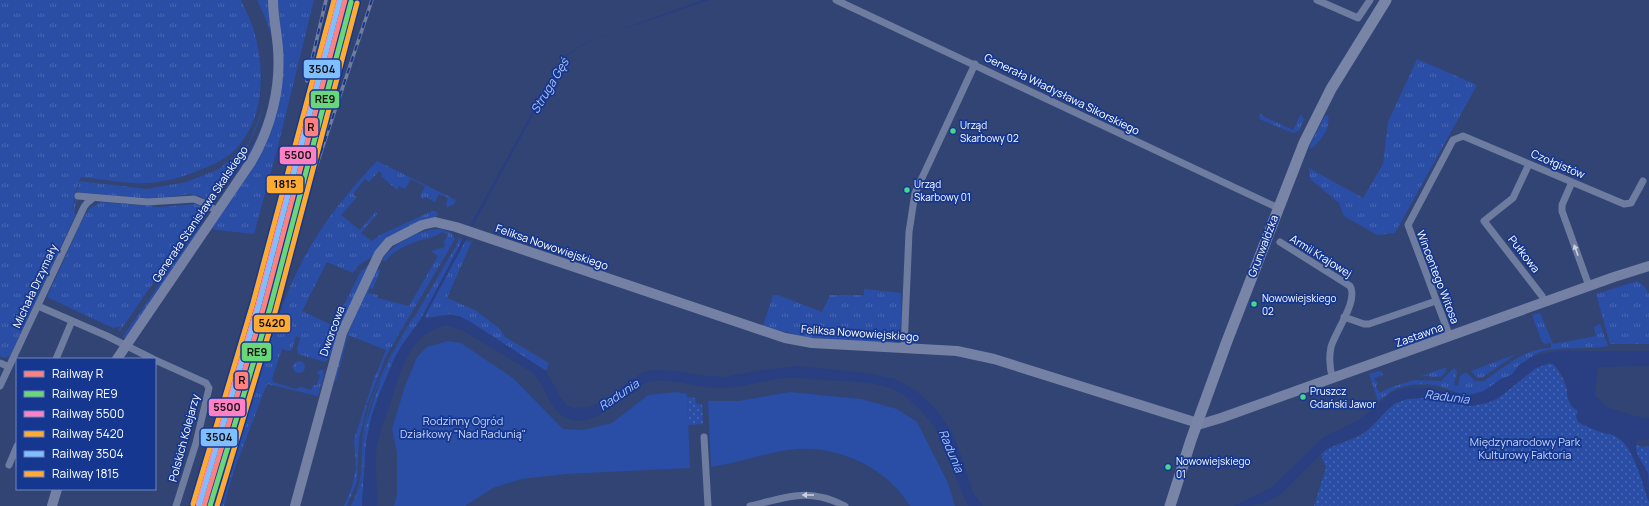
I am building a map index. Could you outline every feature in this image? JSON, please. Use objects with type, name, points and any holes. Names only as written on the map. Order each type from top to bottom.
[{"type":"main road","name":"Grunwaldzka","points":[[1170,506],[1197,423],[1304,143],[1331,89],[1386,0]]},
{"type":"street","name":"Generała Stanisława Skalskiego","points":[[118,358],[254,156],[265,134],[273,107],[278,78],[279,58],[273,0]]},
{"type":"street","name":"Generała Władysława Sikorskiego","points":[[836,0],[975,64],[1278,208]]},
{"type":"street","points":[[1317,0],[1358,18],[1370,0]]},
{"type":"street","points":[[904,348],[909,232],[915,193],[975,64]]},
{"type":"street","name":"Czołgistów","points":[[1453,140],[1463,136],[1620,203],[1628,204],[1634,199],[1643,181]]},
{"type":"street","name":"Wincentego Witosa","points":[[1450,337],[1408,225],[1453,140]]},
{"type":"street","name":"Pułkowa","points":[[1529,164],[1513,198],[1484,221],[1542,296],[1545,302]]},
{"type":"street","points":[[1572,182],[1562,205],[1562,211],[1589,286]]},
{"type":"street","points":[[78,196],[148,202],[194,199],[217,211]]},
{"type":"street","name":"Michała Drzymały","points":[[0,386],[84,207],[93,198]]},
{"type":"street","name":"Dworcowa","points":[[295,506],[342,333],[379,254],[389,242],[422,225],[435,222],[456,228]]},
{"type":"street","name":"Feliksa Nowowiejskiego","points":[[456,228],[792,340],[812,343],[960,352],[994,359],[1197,423]]},
{"type":"street","name":"Armii Krajowej","points":[[1280,242],[1350,286],[1352,290],[1352,299],[1330,352],[1333,379]]},
{"type":"street","name":"Zastawna","points":[[1197,423],[1204,424],[1589,286],[1649,266]]},
{"type":"street","points":[[1344,318],[1369,324],[1436,301]]},
{"type":"street","name":"Polskich Kolejarzy","points":[[38,306],[152,358]]},
{"type":"street","points":[[56,358],[72,321]]},
{"type":"street","name":"Polskich Kolejarzy","points":[[156,360],[206,383],[209,388],[196,443],[176,506]]},
{"type":"street","points":[[0,363],[9,367]]},
{"type":"street","points":[[704,437],[708,506]]},
{"type":"street","points":[[9,465],[16,448]]},
{"type":"street","points":[[52,506],[57,490]]},
{"type":"street","points":[[750,506],[785,497],[816,495],[845,506]]},
{"type":"green space","points":[[0,0],[241,0],[250,19],[258,46],[261,77],[260,93],[253,123],[246,137],[232,153],[210,166],[187,175],[168,180],[139,183],[81,177],[79,181],[147,189],[186,182],[219,169],[248,145],[264,106],[260,120],[249,145],[228,180],[212,202],[190,194],[151,199],[77,192],[78,184],[71,213],[77,198],[74,213],[76,214],[10,356],[4,358],[0,356]]},
{"type":"green space","points":[[257,0],[268,0],[272,24],[274,55],[270,30]]},
{"type":"green space","points":[[278,0],[314,0],[277,150],[254,234],[216,230],[211,227],[268,134],[279,19]]},
{"type":"green space","points":[[1417,59],[1477,85],[1395,233],[1377,235],[1344,216],[1339,203],[1310,179],[1309,168],[1363,198],[1383,164],[1388,122]]},
{"type":"green space","points":[[274,75],[273,90],[262,131],[252,152],[232,185],[217,203],[237,174],[254,145],[266,114]]},
{"type":"green space","points":[[1260,113],[1262,116],[1293,130],[1301,114],[1304,119],[1299,131],[1293,133],[1259,119]]},
{"type":"green space","points":[[1328,115],[1329,120],[1327,130],[1318,143],[1310,149],[1310,145],[1325,116]]},
{"type":"green space","points":[[377,161],[456,200],[454,204],[446,208],[448,198],[439,194],[435,202],[425,197],[423,199],[420,197],[425,186],[411,179],[405,189],[399,186],[397,190],[381,176],[382,174],[379,171],[369,182],[365,179],[353,194],[357,197],[341,215],[360,230],[376,211],[377,214],[361,233],[372,241],[380,235],[432,211],[436,211],[438,215],[359,265],[353,273],[327,262],[302,311],[338,328],[339,331],[330,357],[325,362],[298,354],[297,349],[300,338],[296,336],[292,350],[289,351],[282,349],[272,379],[273,382],[296,389],[301,387],[311,390],[313,385],[317,385],[320,375],[317,374],[317,372],[323,370],[324,375],[318,396],[267,384],[233,473],[224,506],[220,506],[275,328],[297,272],[311,245],[328,219]]},
{"type":"green space","points":[[102,202],[160,207],[196,204],[207,209],[204,215],[193,225],[120,331],[118,330],[121,326],[113,328],[47,297],[84,216],[91,207]]},
{"type":"green space","points":[[200,226],[202,227],[128,336],[122,338]]},
{"type":"green space","points":[[440,229],[451,233],[455,239],[386,356],[368,403],[366,403],[375,375],[377,375],[376,374],[386,350],[348,335],[336,381],[334,380],[347,335],[376,270],[379,269],[380,271],[373,289],[370,288],[368,293],[378,295],[377,298],[409,306],[438,256],[431,251],[445,247],[444,241],[448,235],[442,232],[406,246],[392,254],[386,261],[382,260],[393,248],[408,238],[424,232]]},
{"type":"green space","points":[[459,238],[461,240],[459,248],[421,319],[402,345],[379,395],[372,415],[366,443],[362,506],[351,506],[361,483],[365,427],[381,379],[391,357],[456,246]]},
{"type":"green space","points":[[473,239],[447,298],[475,310],[500,329],[505,337],[549,363],[546,371],[463,318],[450,314],[426,318],[425,316],[465,240],[470,242]]},
{"type":"green space","points":[[370,264],[341,325],[336,320],[361,271]]},
{"type":"green space","points":[[1637,281],[1644,286],[1649,294],[1649,344],[1610,344],[1596,294]]},
{"type":"green space","points":[[864,289],[901,293],[900,328],[899,334],[894,341],[886,344],[805,337],[763,326],[773,295],[778,295],[822,312],[830,295],[864,295]]},
{"type":"green space","points":[[1540,313],[1553,344],[1596,336],[1594,327],[1600,324],[1608,346],[1562,349],[1538,353],[1527,360],[1510,376],[1502,379],[1483,392],[1476,394],[1471,395],[1438,386],[1418,384],[1398,388],[1378,401],[1369,374],[1379,371],[1382,372],[1383,375],[1374,378],[1376,382],[1378,382],[1376,387],[1380,393],[1389,388],[1414,380],[1441,381],[1454,368],[1457,371],[1454,385],[1458,386],[1460,376],[1464,373],[1467,373],[1475,381],[1484,381],[1524,355],[1533,351],[1551,348],[1551,343],[1545,344],[1542,342],[1532,315]]},
{"type":"green space","points":[[413,317],[414,318],[384,371],[368,414],[358,492],[363,436],[367,413],[383,371],[397,343]]},
{"type":"green space","name":"Rodzinny Ogród Działkowy \"Nad Radunią\"","points":[[448,341],[461,343],[513,378],[563,429],[583,430],[612,423],[648,395],[677,392],[687,394],[690,468],[566,474],[521,479],[493,488],[465,506],[394,506],[397,494],[397,452],[392,429],[405,386],[417,357],[427,347]]},
{"type":"green space","points":[[1516,354],[1482,378],[1477,378],[1471,371]]},
{"type":"green space","points":[[299,361],[303,363],[305,367],[303,371],[299,373],[295,371],[293,367],[295,363]]},
{"type":"green space","name":"Międzynarodowy Park Kulturowy Faktoria","points":[[1546,363],[1554,364],[1563,379],[1571,406],[1578,411],[1578,422],[1600,432],[1613,435],[1622,441],[1643,447],[1649,446],[1649,506],[1314,506],[1326,468],[1321,454],[1334,446],[1359,436],[1368,430],[1386,411],[1400,401],[1430,398],[1471,405],[1488,402],[1504,394],[1530,371]]},
{"type":"green space","points":[[1447,367],[1444,374],[1440,377],[1421,376]]},
{"type":"green space","points":[[790,392],[861,399],[897,409],[917,422],[948,483],[955,506],[910,506],[901,493],[876,471],[862,462],[830,451],[814,449],[787,450],[711,467],[708,401],[739,401]]},
{"type":"green space","points":[[687,397],[695,398],[696,404],[702,404],[703,424],[688,425]]},
{"type":"green space","points":[[365,405],[367,406],[359,438],[358,467],[356,467],[354,440]]},
{"type":"green space","points":[[358,467],[357,481],[347,506],[344,506],[352,487],[356,468]]},
{"type":"water","points":[[702,0],[709,0],[642,23],[617,31]]},
{"type":"water","points":[[598,38],[578,48],[561,63],[473,226],[470,225],[554,73],[566,55],[587,42]]},
{"type":"water","name":"Radunia","points":[[464,237],[467,238],[425,316],[426,318],[452,315],[469,321],[546,371],[561,398],[568,406],[572,408],[589,407],[602,402],[631,380],[642,373],[651,370],[675,371],[724,377],[797,366],[866,373],[895,379],[915,390],[938,412],[948,426],[957,443],[972,491],[983,506],[969,506],[957,481],[943,443],[929,419],[906,397],[889,388],[870,383],[795,378],[778,379],[724,388],[707,387],[673,381],[656,381],[639,386],[594,418],[572,420],[559,413],[554,407],[533,373],[464,331],[446,325],[423,336],[408,355],[378,440],[376,454],[377,506],[362,506],[366,443],[372,415],[379,395],[394,359],[402,345],[421,319]]},
{"type":"water","name":"Radunia","points":[[1558,351],[1649,351],[1649,366],[1598,367],[1595,395],[1607,407],[1634,416],[1649,418],[1649,439],[1637,441],[1636,449],[1639,458],[1648,473],[1649,502],[1637,466],[1628,448],[1615,435],[1594,430],[1578,422],[1576,416],[1578,411],[1572,406],[1569,400],[1564,378],[1559,370],[1550,363],[1536,368],[1498,398],[1487,403],[1470,406],[1423,398],[1407,399],[1394,403],[1365,432],[1326,449],[1281,494],[1269,501],[1259,504],[1234,506],[1272,487],[1324,437],[1357,421],[1393,392],[1406,388],[1426,388],[1470,395],[1484,391],[1501,379],[1512,375],[1519,365],[1534,356]]},
{"type":"railway","points":[[307,81],[326,0]]},
{"type":"railway","points":[[210,506],[277,284],[328,90],[345,0]]},
{"type":"railway","points":[[300,222],[308,191],[372,0]]},
{"type":"railway","points":[[269,334],[277,308]]},
{"type":"rail line","name":"1815","points":[[193,504],[253,303],[334,0]]},
{"type":"rail line","name":"5500","points":[[198,504],[258,304],[339,0]]},
{"type":"rail line","name":"3504","points":[[199,506],[259,305],[340,0]]},
{"type":"rail line","name":"R","points":[[204,506],[264,306],[345,0]]},
{"type":"rail line","name":"RE9","points":[[210,506],[270,308],[351,2]]},
{"type":"rail line","name":"5420","points":[[217,506],[276,309],[357,3]]},
{"type":"place","name":"Urząd Skarbowy 02","points":[[953,131]]},
{"type":"place","name":"Urząd Skarbowy 01","points":[[907,190]]},
{"type":"place","name":"Nowowiejskiego 02","points":[[1254,304]]},
{"type":"place","name":"Pruszcz Gdański Jawor","points":[[1303,397]]},
{"type":"place","name":"Nowowiejskiego 01","points":[[1168,467]]},
{"type":"water label","name":"Struga Gęś","points":[[550,86]]}]
